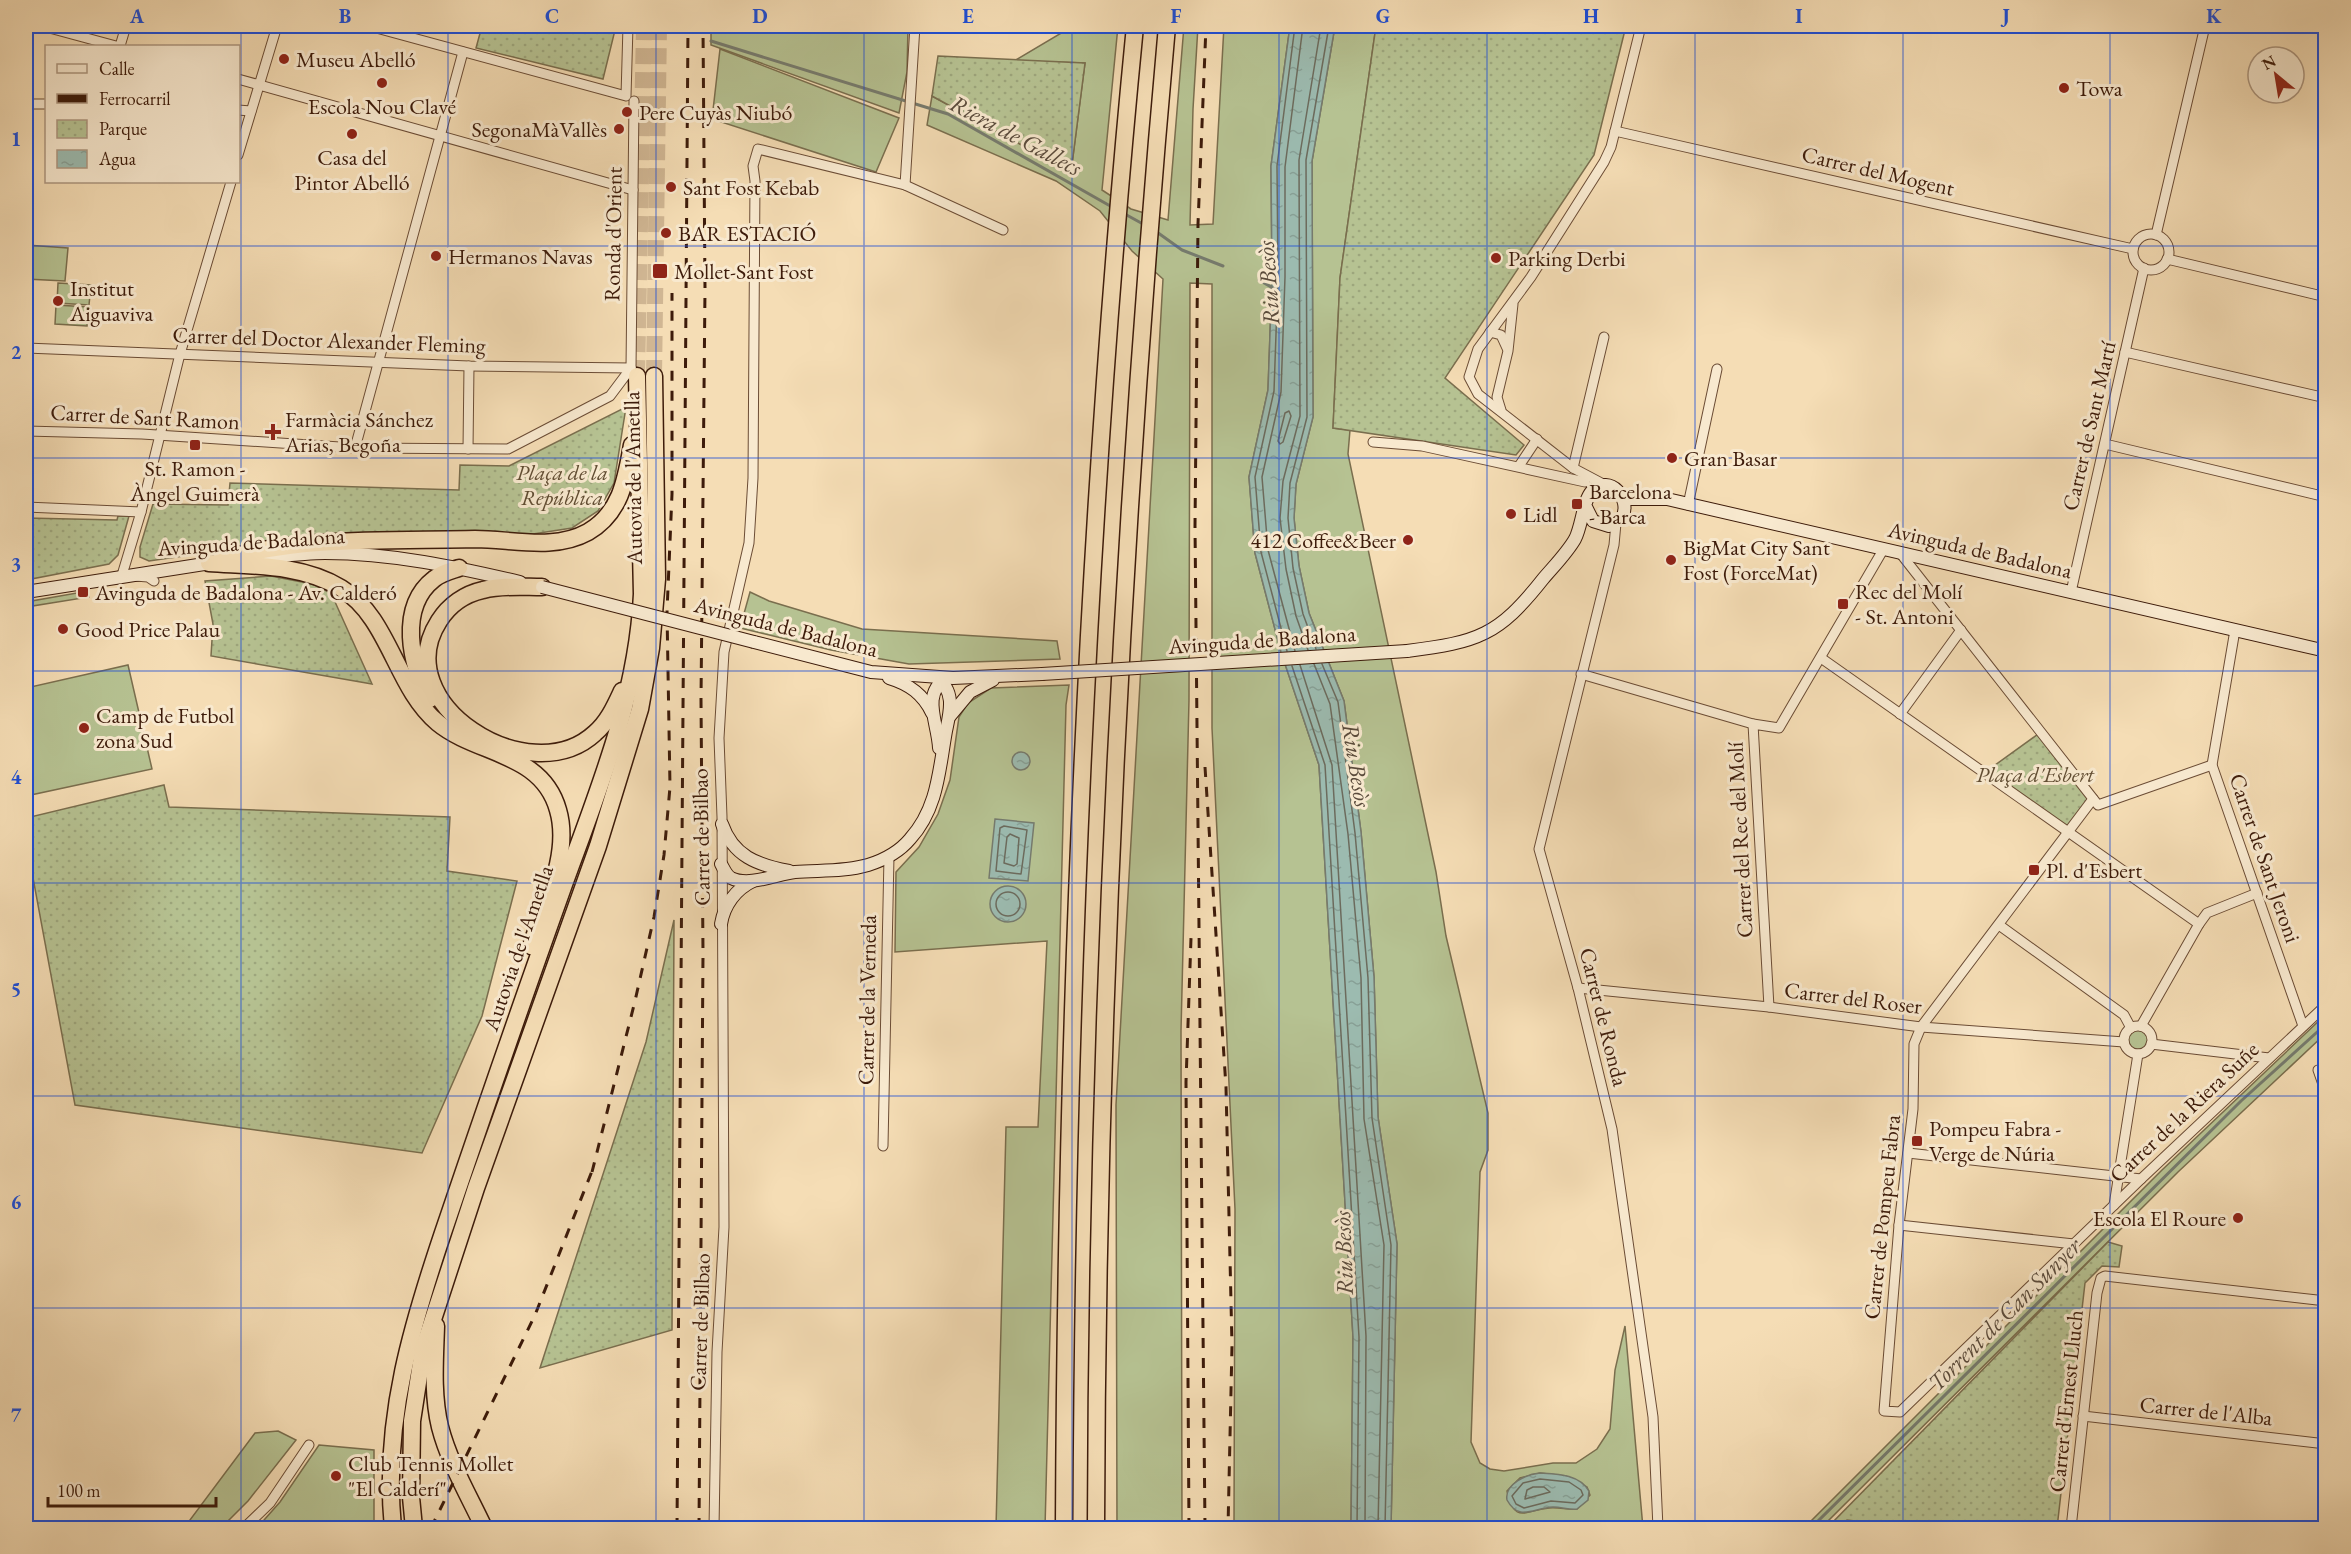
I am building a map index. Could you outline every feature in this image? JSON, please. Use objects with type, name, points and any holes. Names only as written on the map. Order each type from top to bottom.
[{"type":"highway","points":[[1064,1528],[1066,1277],[1077,889],[1090,629],[1121,178],[1135,26]]},
{"type":"highway","points":[[1096,1528],[1097,1293],[1108,923],[1119,691],[1147,252],[1167,26]]},
{"type":"highway","name":"Autovia de l'Ametlla","points":[[393,1528],[391,1456],[396,1400],[420,1302],[606,772],[624,712],[635,663],[640,622],[642,553],[638,409],[641,373]]},
{"type":"highway","name":"Autovia de l'Ametlla","points":[[437,1301],[628,752],[648,668],[657,579],[641,373]]},
{"type":"highway","points":[[209,563],[249,551],[339,543],[479,539],[549,542],[578,536],[604,519],[620,498],[626,480],[638,409]]},
{"type":"highway","points":[[209,563],[291,570],[315,575],[344,590],[356,600],[375,624],[420,705],[448,730],[520,763],[542,780],[558,810],[561,841],[559,858],[504,1029],[465,1169]]},
{"type":"highway","points":[[459,568],[433,580],[420,596],[413,618],[411,644],[420,680],[432,702],[455,725],[480,744]]},
{"type":"highway","points":[[542,588],[496,588],[468,595],[450,607],[435,627],[428,649],[432,678],[444,705],[471,731],[500,745],[529,753],[546,753],[573,748],[596,732],[605,722],[635,663]]},
{"type":"highway","points":[[414,1528],[411,1497],[412,1420],[423,1350],[437,1301]]},
{"type":"highway","points":[[437,1301],[435,1386],[440,1426],[453,1463],[484,1528]]},
{"type":"street","points":[[42,26],[114,45]]},
{"type":"street","points":[[118,45],[126,26]]},
{"type":"street","points":[[240,148],[277,26]]},
{"type":"street","points":[[369,26],[630,99]]},
{"type":"street","name":"Ronda d'Orient","points":[[628,26],[633,190],[632,295],[641,373]]},
{"type":"street","points":[[915,26],[915,61],[905,185],[1002,230]]},
{"type":"street","points":[[1604,337],[1574,468],[1588,487],[1586,507],[1593,521],[1599,525],[1616,523],[1625,512],[1624,499],[1620,491],[1574,468],[1478,394],[1469,377],[1472,360],[1514,301],[1604,162],[1615,131],[1641,26]]},
{"type":"street","points":[[2156,235],[2205,26]]},
{"type":"street","points":[[355,448],[377,361],[407,265],[463,52]]},
{"type":"street","points":[[240,79],[633,190]]},
{"type":"street","points":[[26,104],[45,104]]},
{"type":"street","points":[[240,110],[251,111]]},
{"type":"street","name":"Carrer del Mogent","points":[[1615,131],[2133,249]]},
{"type":"street","name":"Carrer de Bilbao","points":[[714,1528],[717,1352],[724,1227],[722,824],[718,738],[724,652],[749,543],[753,454],[755,193],[753,166],[758,149],[905,185]]},
{"type":"street","points":[[154,581],[148,577],[122,575],[141,512],[180,354],[231,183]]},
{"type":"street","points":[[2156,235],[2167,245],[2167,259],[2159,267],[2144,268],[2136,262],[2133,249],[2142,237],[2156,235]]},
{"type":"street","points":[[2167,259],[2325,297]]},
{"type":"street","name":"Carrer de Sant Martí","points":[[2071,592],[2144,268]]},
{"type":"street","points":[[1501,410],[1497,397],[1508,351],[1514,301]]},
{"type":"street","points":[[1490,332],[1501,335],[1508,351]]},
{"type":"street","name":"Carrer del Doctor Alexander Fleming","points":[[26,348],[641,373]]},
{"type":"street","points":[[2125,352],[2325,398]]},
{"type":"street","points":[[468,449],[469,366]]},
{"type":"street","points":[[1688,504],[1717,369]]},
{"type":"street","name":"Carrer de Sant Ramon","points":[[26,431],[159,436],[355,448],[508,449],[610,396],[641,373]]},
{"type":"street","points":[[1519,466],[1537,439]]},
{"type":"street","points":[[1373,442],[1422,446],[1519,466],[1588,487],[1607,486]]},
{"type":"street","points":[[2105,444],[2325,497]]},
{"type":"street","name":"Avinguda de Badalona","points":[[1624,499],[1651,497],[1688,504],[2325,651]]},
{"type":"street","points":[[26,507],[141,512]]},
{"type":"street","name":"Avinguda de Badalona","points":[[1574,541],[1586,507]]},
{"type":"street","name":"Carrer de Ronda","points":[[1616,523],[1614,544],[1539,849],[1578,988],[1612,1129],[1653,1418],[1658,1528]]},
{"type":"street","name":"Avinguda de Badalona","points":[[26,592],[209,563],[324,553],[392,557],[459,568],[871,672],[941,679],[1001,677],[1407,651],[1453,645],[1478,638],[1499,626],[1522,606],[1574,541],[1599,525]]},
{"type":"street","name":"Carrer del Rec del Molí","points":[[1769,1007],[1753,724],[1779,728],[1883,550]]},
{"type":"street","points":[[1901,554],[2095,802]]},
{"type":"street","points":[[1900,714],[1961,630]]},
{"type":"street","name":"Carrer de Sant Jeroni","points":[[2235,630],[2212,765],[2303,1026]]},
{"type":"street","points":[[1821,658],[2199,924]]},
{"type":"street","points":[[871,672],[907,684],[925,701],[934,717]]},
{"type":"street","points":[[1581,674],[1753,724]]},
{"type":"street","points":[[950,717],[970,692],[1001,677]]},
{"type":"street","points":[[796,872],[753,862],[735,862],[722,871],[733,879],[758,879],[796,872],[856,868],[890,856],[918,829],[930,808],[939,779],[950,717],[950,697],[941,679],[932,697],[939,742],[939,779]]},
{"type":"street","points":[[1921,1027],[2095,802],[2212,765]]},
{"type":"street","points":[[722,824],[734,847],[753,862]]},
{"type":"street","name":"Carrer de la Verneda","points":[[883,1146],[890,856]]},
{"type":"street","points":[[721,924],[723,913],[730,900],[745,885],[758,879]]},
{"type":"street","points":[[1998,925],[2124,1015],[2136,1027],[2150,1034],[2151,1044],[2147,1050],[2138,1054],[2129,1050],[2124,1042],[2126,1033],[2136,1027],[2199,924],[2207,914],[2257,893]]},
{"type":"street","name":"Carrer del Roser","points":[[1578,988],[1769,1007],[1921,1027],[2124,1042]]},
{"type":"street","name":"Carrer de la Riera Suñe","points":[[1884,1411],[1900,1412],[2140,1179],[2325,1005]]},
{"type":"street","name":"Carrer de Pompeu Fabra","points":[[1884,1411],[1899,1226],[1913,1108],[1914,1044],[1921,1027]]},
{"type":"street","points":[[2151,1044],[2269,1059]]},
{"type":"street","points":[[2114,1205],[2138,1054]]},
{"type":"street","points":[[2322,1070],[2325,1093]]},
{"type":"street","points":[[1908,1153],[2140,1179]]},
{"type":"street","points":[[1899,1226],[2074,1244]]},
{"type":"street","name":"Carrer d'Ernest Lluch","points":[[2071,1528],[2101,1278],[2105,1276],[2325,1301]]},
{"type":"street","name":"Carrer de l'Alba","points":[[2083,1416],[2325,1444]]},
{"type":"street","points":[[244,1528],[270,1503],[309,1445]]},
{"type":"green space","points":[[482,26],[616,26],[603,79],[476,48]]},
{"type":"green space","points":[[711,26],[908,26],[907,72],[899,113],[711,45]]},
{"type":"green space","points":[[1073,26],[1118,26],[1102,190],[1131,209],[1168,220],[1184,26],[1198,26],[1190,225],[1213,224],[1224,26],[1290,26],[1271,166],[1272,277],[1268,390],[1249,477],[1255,553],[1281,652],[1319,765],[1353,1337],[1351,1528],[1234,1528],[1235,1209],[1212,728],[1212,284],[1190,283],[1189,700],[1181,1031],[1182,1528],[1117,1528],[1116,1105],[1163,279],[1132,251],[1100,211],[1056,181],[927,125],[932,96],[1071,172],[1085,63],[1014,61]]},
{"type":"green space","points":[[1335,26],[1376,26],[1340,278],[1333,428],[1350,430],[1348,454],[1436,872],[1446,936],[1488,1113],[1488,1150],[1480,1172],[1471,1442],[1480,1463],[1490,1469],[1504,1471],[1553,1463],[1576,1463],[1597,1449],[1610,1429],[1615,1370],[1625,1326],[1643,1528],[1391,1528],[1397,1244],[1378,1117],[1374,977],[1361,832],[1344,701],[1309,613],[1299,566],[1294,518],[1296,484],[1313,417],[1312,161]],"holes":[[[1540,1473],[1566,1476],[1587,1487],[1590,1495],[1577,1509],[1549,1508],[1522,1513],[1517,1512],[1510,1502],[1507,1491],[1520,1478]]]},
{"type":"green space","points":[[1376,26],[1626,26],[1594,155],[1445,378],[1524,445],[1516,455],[1333,428],[1340,278]]},
{"type":"green space","points":[[720,49],[899,118],[876,172],[712,119]]},
{"type":"green space","points":[[938,56],[1085,63],[1071,172],[932,96]]},
{"type":"green space","points":[[26,245],[68,248],[65,281],[26,279]]},
{"type":"green space","points":[[58,283],[91,285],[89,305],[57,303]]},
{"type":"green space","points":[[56,305],[89,307],[87,326],[55,324]]},
{"type":"green space","name":"Plaça de la República","points":[[626,407],[614,483],[598,511],[572,528],[533,534],[471,533],[288,541],[149,561],[140,557],[140,547],[153,504],[228,505],[230,483],[459,490],[460,465],[509,466]]},
{"type":"green space","points":[[118,516],[129,516],[118,555],[109,564],[26,580],[26,518],[117,520]]},
{"type":"green space","points":[[271,576],[312,584],[331,593],[372,684],[211,656],[213,624],[205,581]]},
{"type":"green space","points":[[88,591],[89,597],[26,607],[26,602]]},
{"type":"green space","points":[[750,592],[769,601],[862,629],[1057,641],[1060,659],[909,664],[831,650],[740,628]]},
{"type":"green space","name":"Camp de Futbol zona Sud","points":[[128,665],[152,769],[26,796],[26,688]]},
{"type":"green space","points":[[1069,685],[1066,705],[1045,1528],[996,1528],[1006,1127],[1038,1127],[1047,941],[895,952],[896,872],[919,847],[938,814],[950,780],[959,717],[968,703],[991,688]]},
{"type":"green space","name":"Plaça d'Esbert","points":[[2041,732],[2092,799],[2069,831],[1984,773]]},
{"type":"green space","points":[[164,785],[169,807],[450,817],[447,871],[517,881],[482,1016],[422,1153],[75,1105],[26,840],[26,818]]},
{"type":"green space","points":[[674,920],[672,1330],[540,1368],[646,1042]]},
{"type":"green space","points":[[2325,1015],[2325,1034],[2178,1172],[1821,1528],[1804,1528],[2162,1170]]},
{"type":"green space","points":[[2138,1026],[2148,1030],[2152,1040],[2148,1050],[2138,1054],[2128,1050],[2124,1040],[2128,1030]]},
{"type":"green space","points":[[2108,1242],[2122,1246],[2119,1267],[2102,1266],[2085,1283],[2057,1528],[1916,1528],[1847,1520],[1839,1528],[1827,1528]]},
{"type":"green space","points":[[278,1431],[296,1440],[248,1501],[221,1528],[184,1528],[255,1433]]},
{"type":"green space","name":"Club Tennis Mollet \"El Calderí\"","points":[[319,1445],[374,1450],[374,1528],[257,1528],[280,1502]]},
{"type":"water","points":[[1290,26],[1335,26],[1312,161],[1313,417],[1296,484],[1294,518],[1299,566],[1309,613],[1344,701],[1361,832],[1374,977],[1378,1117],[1397,1244],[1391,1528],[1351,1528],[1353,1337],[1319,765],[1281,652],[1255,553],[1249,477],[1268,390],[1272,277],[1271,166]]},
{"type":"water","points":[[1017,752],[1025,752],[1030,757],[1028,768],[1017,770],[1012,765],[1012,757]]},
{"type":"water","points":[[995,819],[1034,823],[1028,881],[989,878]]},
{"type":"water","points":[[1008,886],[1021,891],[1026,904],[1021,917],[1008,922],[995,917],[990,904],[995,891]]},
{"type":"water","points":[[1540,1473],[1567,1476],[1580,1481],[1589,1491],[1588,1500],[1577,1509],[1553,1507],[1527,1512],[1516,1511],[1507,1500],[1509,1489],[1523,1478]]},
{"type":"waterway","name":"Riera de Gallecs","points":[[670,26],[682,30]]},
{"type":"waterway","name":"Riera de Gallecs","points":[[711,41],[948,114],[1112,207]]},
{"type":"waterway","name":"Riera de Gallecs","points":[[1123,213],[1143,224]]},
{"type":"waterway","name":"Riera de Gallecs","points":[[1154,230],[1182,250],[1223,266]]},
{"type":"waterway","name":"Riera de Gallecs","points":[[1259,280],[1273,288]]},
{"type":"waterway","name":"Torrent de Can Sunyer","points":[[1811,1528],[2241,1101],[2326,1024]]},
{"type":"tunnel","points":[[637,376],[644,26]]},
{"type":"tunnel","points":[[654,376],[659,26]]},
{"type":"railway","points":[[677,1528],[688,26]]},
{"type":"railway","points":[[699,1528],[703,953],[701,700],[705,289],[703,26]]},
{"type":"railway","points":[[1205,1528],[1195,526],[1198,224],[1206,26]]},
{"type":"railway","points":[[592,1172],[635,1001],[654,917],[664,855],[670,787],[667,612],[672,494],[672,293]]},
{"type":"railway","points":[[1205,767],[1226,1087],[1232,1345],[1228,1528]]},
{"type":"railway","points":[[1189,1528],[1186,1082],[1191,938]]},
{"type":"railway","points":[[431,1528],[535,1315],[594,1166]]},
{"type":"place","name":"Museu Abelló","points":[[284,59]]},
{"type":"place","name":"Escola Nou Clavé","points":[[382,83]]},
{"type":"place","name":"Towa","points":[[2064,88]]},
{"type":"place","name":"Pere Cuyàs Niubó","points":[[627,112]]},
{"type":"place","name":"SegonaMàVallès","points":[[619,129]]},
{"type":"place","name":"Casa del Pintor Abelló","points":[[352,134]]},
{"type":"place","name":"Sant Fost Kebab","points":[[671,187]]},
{"type":"place","name":"BAR ESTACIÓ","points":[[666,233]]},
{"type":"place","name":"Hermanos Navas","points":[[436,256]]},
{"type":"place","name":"Parking Derbi","points":[[1496,258]]},
{"type":"place","name":"Mollet-Sant Fost","points":[[660,271]]},
{"type":"place","name":"Institut Aiguaviva","points":[[58,301]]},
{"type":"place","name":"Farmàcia Sánchez Arias, Begoña","points":[[273,432]]},
{"type":"place","name":"St. Ramon - Àngel Guimerà","points":[[195,445]]},
{"type":"place","name":"Gran Basar","points":[[1672,458]]},
{"type":"place","name":"Barcelona - Barca","points":[[1577,504]]},
{"type":"place","name":"Lidl","points":[[1511,514]]},
{"type":"place","name":"412 Coffee&Beer","points":[[1408,540]]},
{"type":"place","name":"BigMat City Sant Fost (ForceMat)","points":[[1671,560]]},
{"type":"place","name":"Avinguda de Badalona - Av. Calderó","points":[[83,592]]},
{"type":"place","name":"Rec del Molí - St. Antoni","points":[[1843,604]]},
{"type":"place","name":"Good Price Palau","points":[[63,629]]},
{"type":"place","name":"Camp de Futbol zona Sud","points":[[84,728]]},
{"type":"place","name":"Pl. d'Esbert","points":[[2034,870]]},
{"type":"place","name":"Pompeu Fabra - Verge de Núria","points":[[1917,1141]]},
{"type":"place","name":"Escola El Roure","points":[[2238,1218]]},
{"type":"place","name":"Club Tennis Mollet \"El Calderí\"","points":[[336,1476]]},
{"type":"water label","name":"Riu Besòs","points":[[1268,283]]},
{"type":"water label","name":"Riu Besòs","points":[[1357,765]]},
{"type":"water label","name":"Riu Besòs","points":[[1343,1253]]}]
